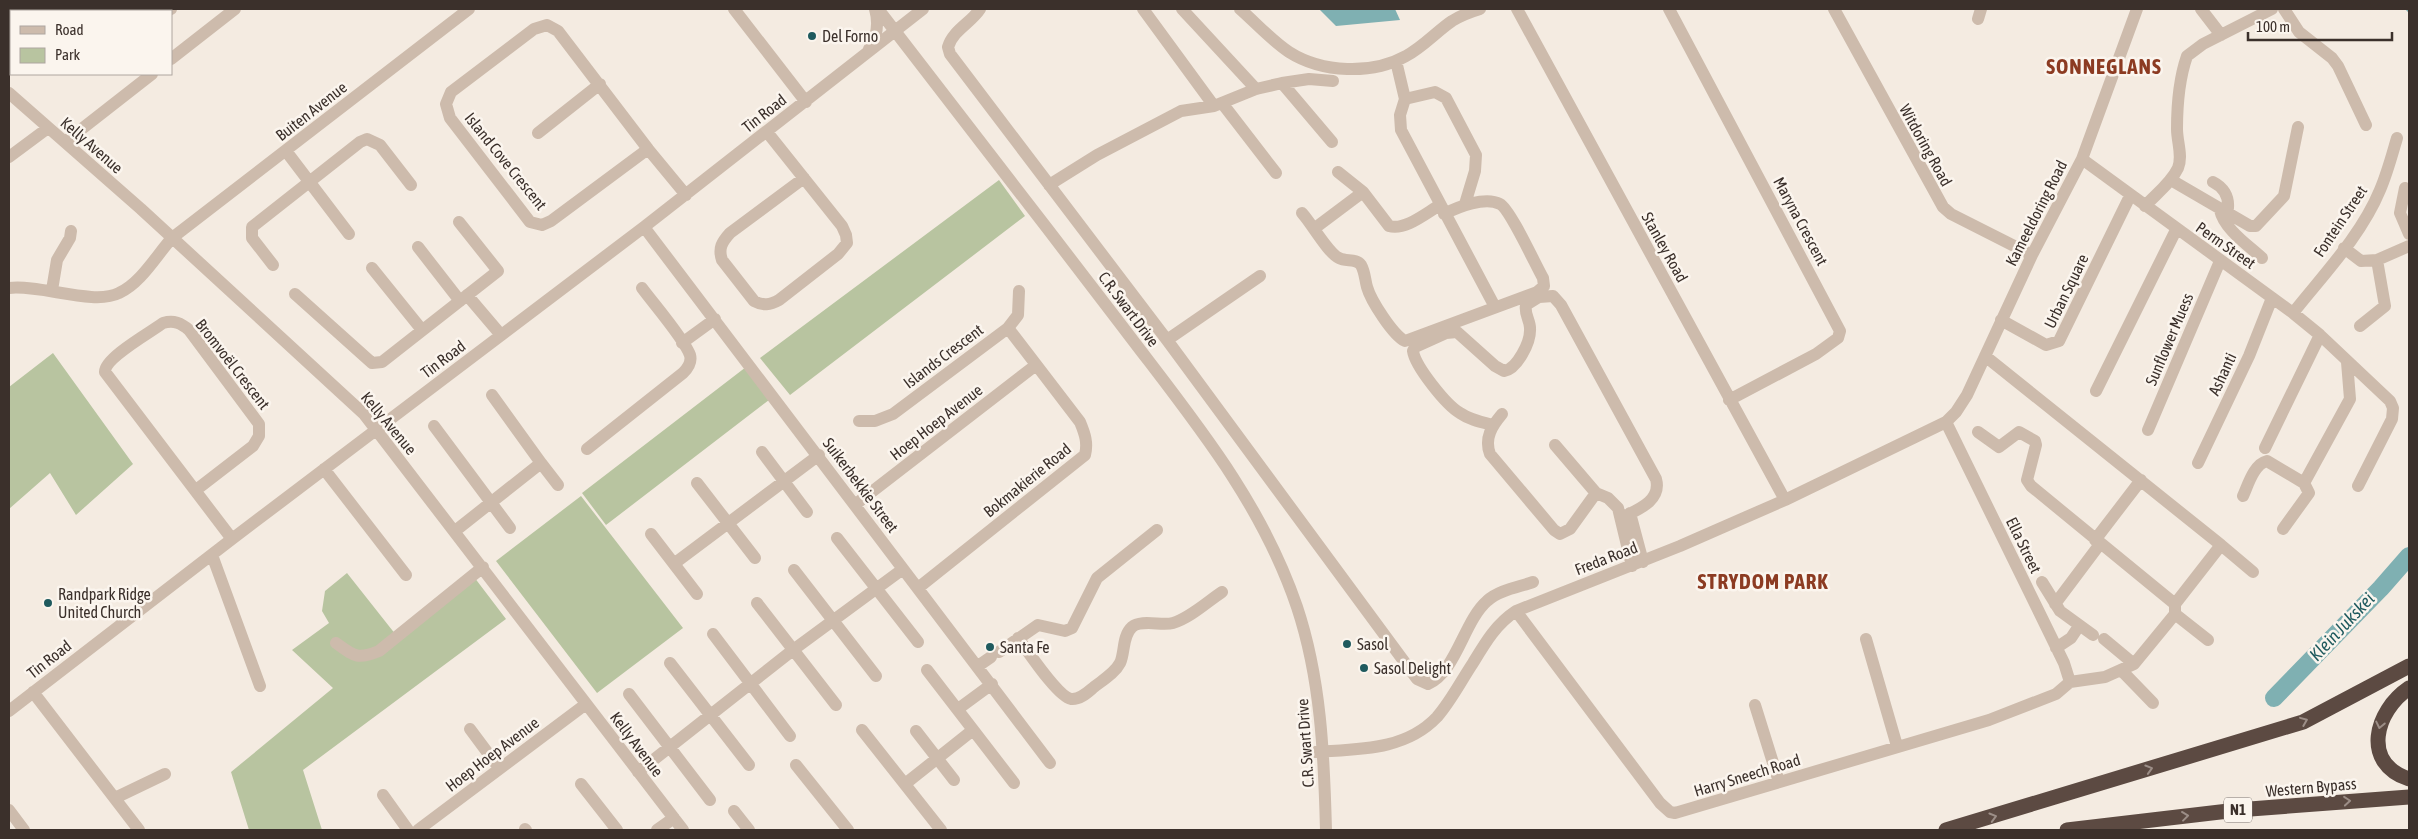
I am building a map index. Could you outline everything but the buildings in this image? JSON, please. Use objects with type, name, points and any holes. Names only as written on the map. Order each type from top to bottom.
[{"type":"highway","points":[[1946,830],[2304,722],[2409,666]]},
{"type":"highway","points":[[2409,688],[2392,702],[2381,717],[2378,731],[2382,758],[2392,770],[2409,779]]},
{"type":"highway","name":"Western Bypass","points":[[2067,830],[2237,810],[2409,797]]},
{"type":"street","points":[[172,58],[235,9]]},
{"type":"street","name":"Buiten Avenue","points":[[9,288],[52,290],[94,297],[109,297],[120,293],[139,277],[172,238],[469,9]]},
{"type":"street","points":[[734,9],[806,102]]},
{"type":"street","points":[[866,54],[876,35],[878,9],[910,19]]},
{"type":"street","name":"C.R. Swart Drive","points":[[878,9],[1220,457],[1270,537],[1298,609],[1318,691],[1319,830]]},
{"type":"street","name":"Tin Road","points":[[9,711],[232,539],[686,195],[923,9]]},
{"type":"street","points":[[980,9],[953,36],[948,50],[1167,340],[1417,679],[1423,683],[1433,682],[1441,675],[1478,611],[1489,599],[1533,582]]},
{"type":"street","points":[[1143,9],[1218,104],[1276,173]]},
{"type":"street","points":[[1182,9],[1256,89]]},
{"type":"street","points":[[1240,9],[1281,45],[1300,58],[1335,68],[1351,69],[1364,69],[1396,61],[1416,50],[1452,21],[1480,9]]},
{"type":"street","name":"Stanley Road","points":[[1517,9],[1785,500]]},
{"type":"street","name":"Maryna Crescent","points":[[1669,9],[1840,330],[1838,338],[1822,350],[1729,400]]},
{"type":"street","name":"Witdoring Road","points":[[1834,9],[1943,207],[1951,214],[2032,255]]},
{"type":"street","name":"Kameeldoring Road","points":[[1946,422],[1956,412],[1967,395],[2032,255],[2082,159],[2136,9]]},
{"type":"street","points":[[2201,9],[2222,35]]},
{"type":"street","points":[[2145,206],[2170,180],[2178,167],[2180,156],[2177,116],[2185,61],[2193,50],[2272,9]]},
{"type":"street","points":[[2284,9],[2299,32],[2332,58],[2338,66],[2366,125]]},
{"type":"street","name":"Island Cove Crescent","points":[[648,149],[551,221],[536,224],[530,222],[522,212],[446,110],[446,99],[451,92],[534,29],[547,26],[558,30],[648,149],[686,195]]},
{"type":"street","points":[[1396,61],[1405,99],[1400,115],[1401,130],[1495,307]]},
{"type":"street","points":[[65,142],[151,75]]},
{"type":"street","points":[[1049,184],[1098,155],[1182,111],[1218,104],[1256,89],[1282,83],[1309,79],[1333,81]]},
{"type":"street","points":[[1282,83],[1332,142]]},
{"type":"street","points":[[538,133],[600,84]]},
{"type":"street","points":[[1405,99],[1435,92],[1446,98],[1476,155],[1475,171],[1465,204]]},
{"type":"street","name":"Kelly Avenue","points":[[9,93],[292,346],[378,429],[683,830]]},
{"type":"street","points":[[2170,180],[2220,210],[2250,226],[2256,226],[2282,201],[2298,127]]},
{"type":"street","points":[[9,158],[48,128]]},
{"type":"street","points":[[767,132],[804,178],[842,226],[847,243],[838,254],[779,300],[761,305],[754,301],[722,260],[721,245],[730,233],[804,178]]},
{"type":"street","name":"Fontein Street","points":[[2293,313],[2344,248],[2368,212],[2380,190],[2397,138]]},
{"type":"street","points":[[273,265],[252,238],[251,229],[254,224],[367,139],[380,145],[411,185]]},
{"type":"street","points":[[286,151],[349,234]]},
{"type":"street","name":"Perm Street","points":[[2082,159],[2176,230],[2293,313],[2320,335],[2390,402],[2393,408],[2392,419],[2358,486]]},
{"type":"street","points":[[1302,213],[1335,256],[1358,262],[1361,266],[1367,289],[1395,332],[1405,341],[1537,292],[1545,284],[1504,207],[1494,202],[1465,204],[1442,210],[1396,228],[1385,222],[1363,192],[1338,172]]},
{"type":"street","points":[[2213,182],[2220,185],[2229,201],[2228,208],[2220,210]]},
{"type":"street","points":[[2405,188],[2400,213],[2409,234]]},
{"type":"street","points":[[1315,228],[1363,192]]},
{"type":"street","name":"Urban Square","points":[[2002,320],[2040,343],[2051,345],[2059,342],[2130,196]]},
{"type":"street","points":[[2220,210],[2221,216],[2234,232],[2262,258]]},
{"type":"street","points":[[295,294],[372,363],[382,362],[498,271],[459,222]]},
{"type":"street","name":"Suikerbekkie Street","points":[[644,227],[819,455],[1050,763]]},
{"type":"street","points":[[2096,391],[2176,230]]},
{"type":"street","points":[[52,290],[57,260],[70,238],[71,231]]},
{"type":"street","points":[[2344,248],[2362,261],[2377,260],[2409,246]]},
{"type":"street","points":[[418,248],[501,335]]},
{"type":"street","points":[[2360,326],[2385,306],[2377,260]]},
{"type":"street","name":"Sunflower Muess","points":[[2148,430],[2220,261]]},
{"type":"street","points":[[372,268],[422,330]]},
{"type":"street","points":[[1167,340],[1260,276]]},
{"type":"street","points":[[587,449],[683,372],[690,362],[690,356],[682,343],[642,288]]},
{"type":"street","name":"Islands Crescent","points":[[859,421],[875,421],[893,414],[1008,328],[1018,315],[1019,291]]},
{"type":"street","points":[[1493,425],[1468,418],[1448,404],[1417,361],[1414,354],[1415,347],[1446,333],[1457,332],[1495,366],[1504,372],[1510,370],[1519,361],[1530,331],[1526,305],[1539,297],[1553,296],[1561,305],[1656,479],[1656,494],[1651,500],[1626,515]]},
{"type":"street","name":"Ashanti","points":[[2198,463],[2249,356],[2272,298]]},
{"type":"street","points":[[682,343],[715,318]]},
{"type":"street","name":"Bromvoël Crescent","points":[[196,490],[253,446],[259,436],[259,424],[189,330],[183,324],[172,321],[163,324],[116,356],[106,364],[105,372],[232,539]]},
{"type":"street","name":"Bokmakierie Road","points":[[918,588],[1085,455],[1086,437],[1080,422],[1008,328]]},
{"type":"street","points":[[2265,448],[2320,335]]},
{"type":"street","points":[[1985,356],[2253,572]]},
{"type":"street","points":[[2304,483],[2350,399],[2347,362]]},
{"type":"street","name":"Hoep Hoep Avenue","points":[[856,504],[1036,365]]},
{"type":"street","points":[[492,395],[558,485]]},
{"type":"street","points":[[1502,414],[1493,425],[1487,441],[1490,454],[1557,532],[1563,533],[1570,529],[1596,492]]},
{"type":"street","name":"Freda Road","points":[[1319,751],[1376,747],[1412,736],[1428,725],[1445,706],[1492,632],[1505,618],[1516,611],[1638,564],[1785,500],[1946,422]]},
{"type":"street","name":"Ella Street","points":[[1946,422],[2070,677],[2070,682]]},
{"type":"street","points":[[434,426],[510,528]]},
{"type":"street","points":[[1978,432],[1999,447],[2019,432],[2035,441],[2036,445],[2028,483],[2175,609],[2208,640]]},
{"type":"street","points":[[1554,445],[1596,492],[1615,504],[1626,515],[1638,564]]},
{"type":"street","points":[[762,452],[807,512]]},
{"type":"street","points":[[674,563],[729,524],[819,455]]},
{"type":"street","points":[[2243,496],[2259,464],[2267,461],[2304,483],[2309,493],[2283,529]]},
{"type":"street","points":[[455,531],[541,464]]},
{"type":"street","points":[[324,469],[406,575]]},
{"type":"street","points":[[2056,604],[2141,480]]},
{"type":"street","points":[[697,483],[755,558]]},
{"type":"street","points":[[978,666],[1038,625],[1065,632],[1072,628],[1097,578],[1157,530]]},
{"type":"street","points":[[651,534],[697,594]]},
{"type":"street","points":[[837,538],[918,642]]},
{"type":"street","points":[[2070,682],[2105,677],[2134,664],[2220,545]]},
{"type":"street","points":[[212,555],[260,686]]},
{"type":"street","points":[[336,643],[354,655],[361,657],[379,651],[483,567]]},
{"type":"street","points":[[638,772],[793,650],[903,569]]},
{"type":"street","points":[[794,570],[876,676]]},
{"type":"street","points":[[2042,582],[2056,604],[2079,626],[2098,637],[2134,664]]},
{"type":"street","points":[[1018,638],[1058,689],[1069,698],[1074,699],[1085,694],[1116,668],[1132,627],[1140,624],[1167,624],[1180,620],[1222,592]]},
{"type":"street","points":[[757,603],[836,705]]},
{"type":"street","name":"Harry Sneech Road","points":[[1516,611],[1660,803],[1670,812],[1679,812],[1989,720],[2056,694],[2070,682]]},
{"type":"street","points":[[2056,648],[2071,638],[2079,626]]},
{"type":"street","points":[[712,634],[790,736]]},
{"type":"street","points":[[1866,639],[1897,746]]},
{"type":"street","points":[[670,663],[749,765]]},
{"type":"street","points":[[927,670],[1014,783]]},
{"type":"street","points":[[2122,671],[2153,703]]},
{"type":"street","points":[[958,709],[992,684]]},
{"type":"street","points":[[33,692],[139,830]]},
{"type":"street","points":[[629,694],[710,800]]},
{"type":"street","name":"Hoep Hoep Avenue","points":[[418,830],[586,704]]},
{"type":"street","points":[[1755,705],[1779,782]]},
{"type":"street","points":[[470,729],[499,768]]},
{"type":"street","points":[[862,730],[941,830]]},
{"type":"street","points":[[905,784],[973,730]]},
{"type":"street","points":[[916,732],[954,780]]},
{"type":"street","name":"C.R. Swart Drive","points":[[1319,751],[1326,830]]},
{"type":"street","points":[[796,765],[842,828]]},
{"type":"street","points":[[115,798],[165,774]]},
{"type":"street","points":[[581,784],[617,830]]},
{"type":"street","points":[[383,795],[408,830]]},
{"type":"street","points":[[9,810],[24,830]]},
{"type":"street","points":[[734,811],[749,830]]},
{"type":"street","points":[[657,830],[674,818]]},
{"type":"green space","points":[[999,180],[1025,216],[790,395],[760,358]]},
{"type":"green space","points":[[53,353],[133,464],[76,515],[50,473],[9,509],[9,387]]},
{"type":"green space","points":[[746,367],[769,400],[606,525],[582,493]]},
{"type":"green space","points":[[581,496],[683,628],[597,693],[496,561]]},
{"type":"green space","points":[[347,573],[396,635],[471,573],[506,619],[303,770],[322,830],[249,830],[231,772],[333,688],[292,650],[329,623],[322,611],[325,591]]},
{"type":"water","points":[[1319,9],[1395,9],[1400,20],[1336,26]]},
{"type":"waterway","name":"Klein Jukskei","points":[[2274,698],[2381,588],[2409,556]]},
{"type":"place","name":"Del Forno","points":[[812,36]]},
{"type":"place","name":"Randpark Ridge United Church","points":[[48,603]]},
{"type":"place","name":"Sasol","points":[[1347,644]]},
{"type":"place","name":"Santa Fe","points":[[990,647]]},
{"type":"place","name":"Sasol Delight","points":[[1364,668]]},
{"type":"district","name":"SONNEGLANS","points":[[2104,67]]},
{"type":"district","name":"STRYDOM PARK","points":[[1763,582]]}]
